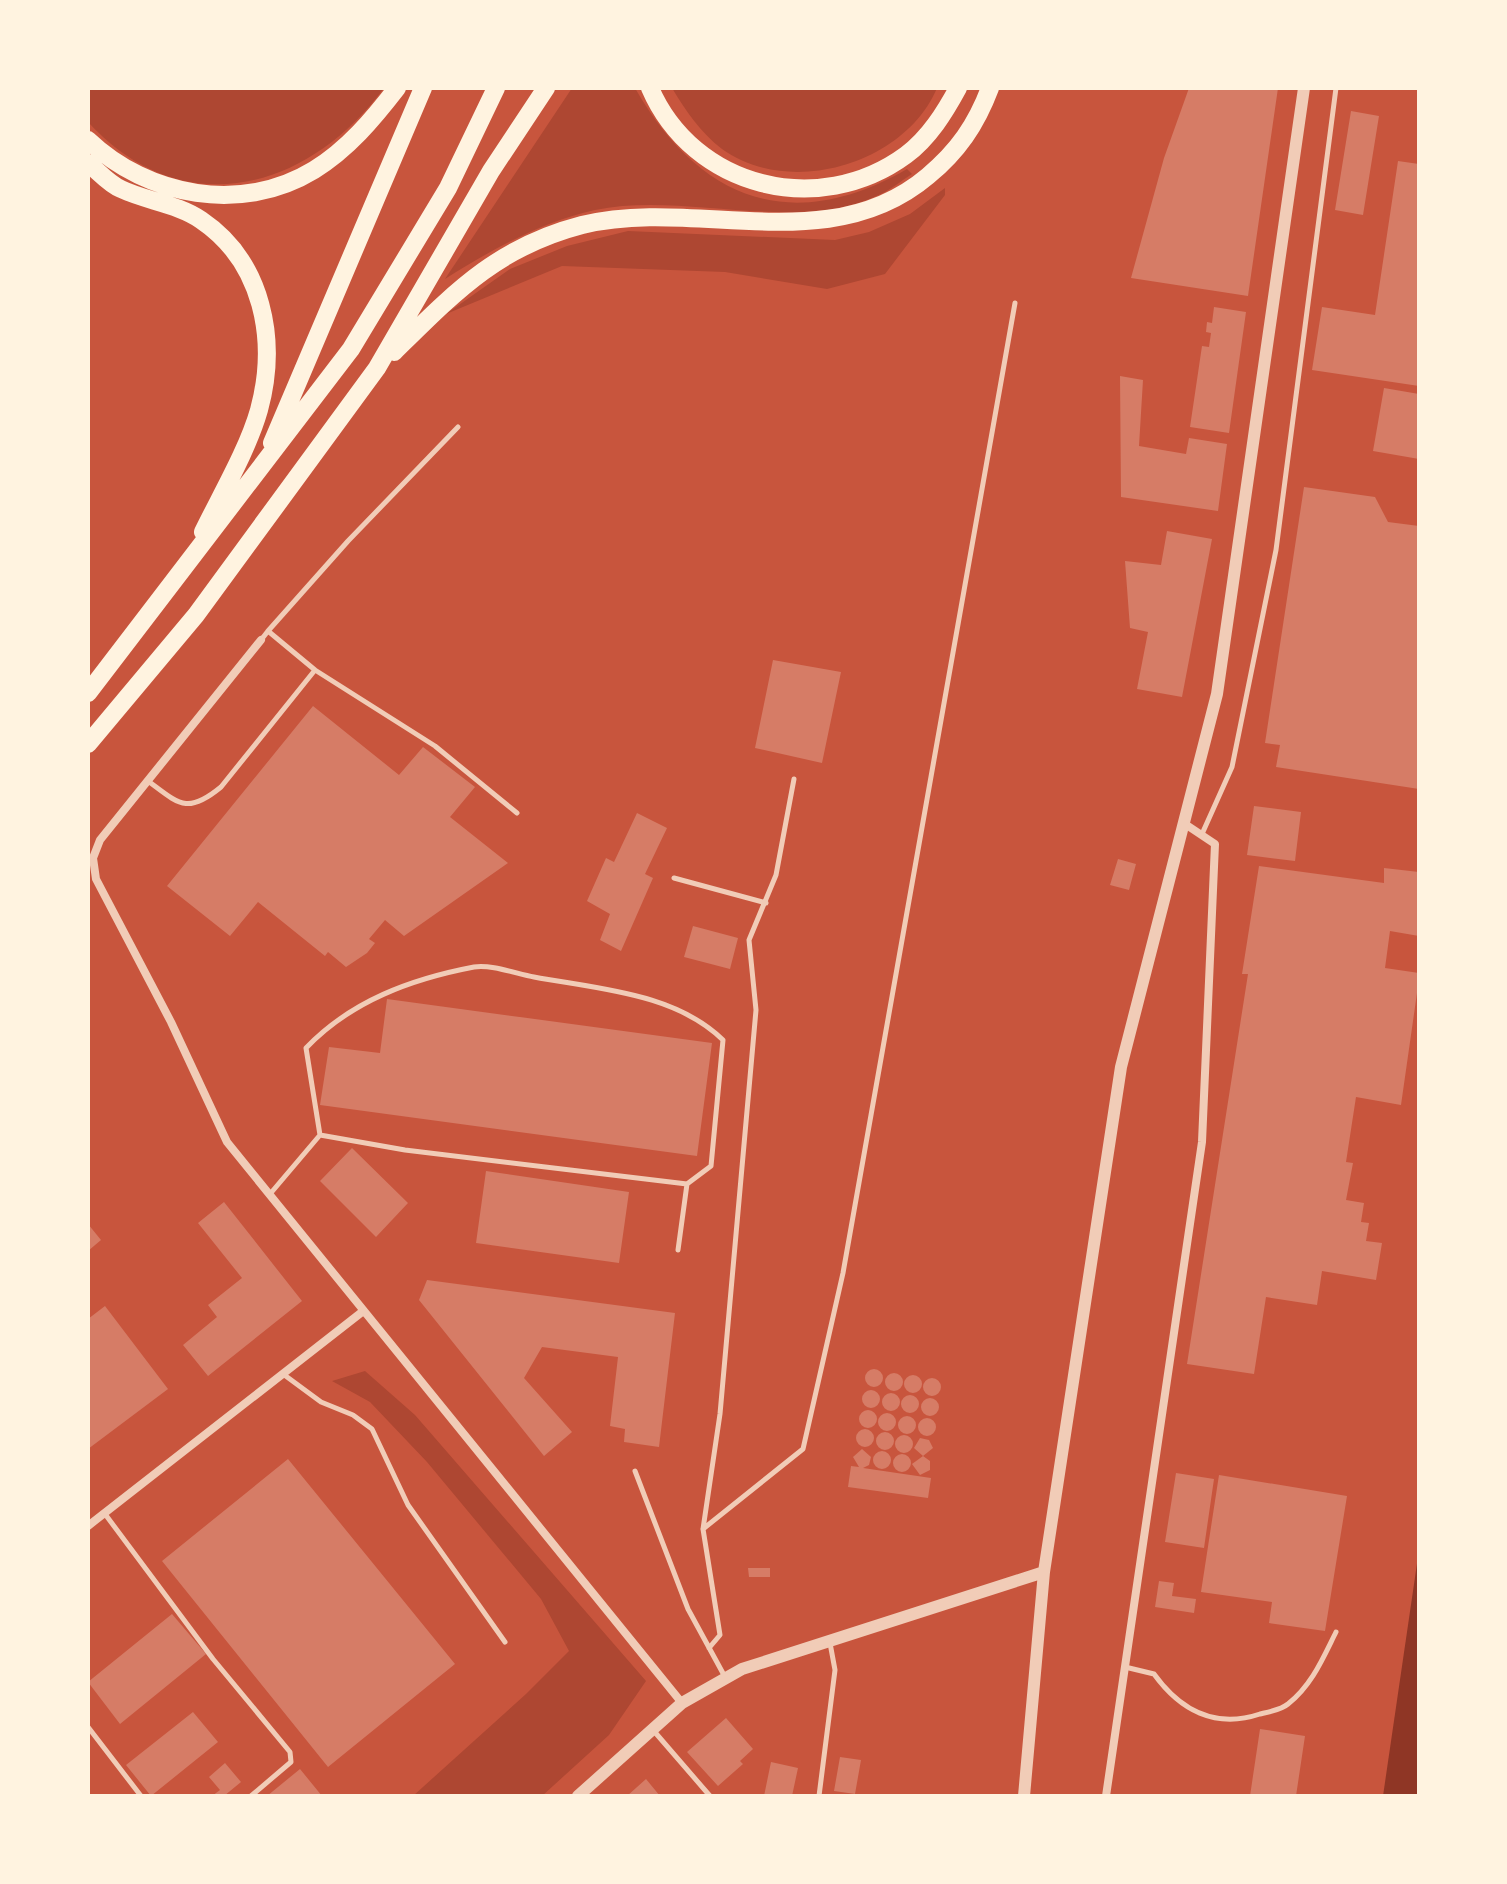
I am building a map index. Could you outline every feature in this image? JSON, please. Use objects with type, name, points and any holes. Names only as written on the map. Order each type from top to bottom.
[{"type":"highway","points":[[88,140],[103,154],[147,181],[186,193],[223,195],[258,191],[314,170],[346,146],[397,88]]},
{"type":"highway","points":[[260,471],[423,88]]},
{"type":"highway","points":[[88,693],[351,349],[448,188],[496,88]]},
{"type":"highway","points":[[88,744],[196,615],[377,368],[491,171],[546,88]]},
{"type":"highway","points":[[650,88],[674,130],[702,156],[756,184],[787,190],[821,190],[883,170],[908,153],[942,118],[958,88]]},
{"type":"highway","points":[[377,368],[470,278],[521,246],[583,225],[645,217],[805,223],[852,216],[909,192],[950,158],[977,122],[990,88]]},
{"type":"highway","points":[[88,163],[119,189],[198,217],[231,242],[252,276],[263,310],[268,365],[259,413],[189,564]]},
{"type":"street","points":[[1024,1796],[1044,1572],[1121,1067],[1217,694],[1304,88]]},
{"type":"street","points":[[261,640],[100,840],[93,858],[96,879],[165,1009],[227,1142],[682,1703]]},
{"type":"street","points":[[1106,1796],[1202,1142],[1215,844],[1185,824]]},
{"type":"street","points":[[88,1526],[362,1312]]},
{"type":"street","points":[[578,1796],[682,1703],[742,1669],[1044,1572]]},
{"type":"lane","points":[[1202,835],[1232,767],[1276,550],[1336,88]]},
{"type":"lane","points":[[703,1529],[803,1449],[843,1273],[1015,303]]},
{"type":"lane","points":[[261,640],[348,541],[458,427]]},
{"type":"lane","points":[[268,631],[315,670],[435,746],[517,813]]},
{"type":"lane","points":[[148,781],[179,804],[192,805],[205,800],[221,787],[315,670]]},
{"type":"lane","points":[[709,1648],[720,1635],[703,1529],[720,1414],[756,1010],[749,940],[776,875],[794,779]]},
{"type":"lane","points":[[674,878],[766,903]]},
{"type":"lane","points":[[269,1195],[320,1135],[306,1048],[324,1029],[378,994],[478,966],[648,999],[704,1021],[723,1040],[711,1166],[687,1184],[405,1150],[320,1135]]},
{"type":"lane","points":[[678,1250],[687,1184]]},
{"type":"lane","points":[[283,1374],[321,1402],[353,1415],[372,1429],[408,1505],[505,1642]]},
{"type":"lane","points":[[635,1471],[688,1609],[726,1678]]},
{"type":"lane","points":[[104,1513],[213,1659],[290,1752],[291,1762],[287,1768],[251,1796]]},
{"type":"lane","points":[[1124,1667],[1154,1674],[1168,1693],[1191,1712],[1244,1720],[1286,1706],[1312,1679],[1336,1632]]},
{"type":"lane","points":[[819,1796],[835,1670],[830,1643]]},
{"type":"lane","points":[[88,1727],[141,1796]]},
{"type":"lane","points":[[652,1729],[710,1796]]},
{"type":"shaded area","points":[[88,88],[384,88],[353,123],[319,151],[282,171],[243,182],[203,184],[163,175],[125,154],[88,122]]},
{"type":"shaded area","points":[[572,88],[635,88],[660,126],[688,157],[719,181],[752,196],[787,202],[825,200],[865,189],[907,169],[912,174],[881,194],[849,206],[814,211],[778,212],[666,205],[595,210],[517,238],[445,279]]},
{"type":"shaded area","points":[[672,88],[937,88],[921,114],[899,136],[873,154],[843,165],[811,171],[780,171],[749,164],[722,149],[694,121]]},
{"type":"shaded area","points":[[945,188],[945,195],[885,274],[827,289],[725,272],[562,266],[446,314],[510,269],[567,246],[628,231],[835,240],[869,232],[910,214]]},
{"type":"shaded area","points":[[365,1371],[415,1415],[646,1681],[609,1735],[542,1796],[413,1796],[569,1651],[541,1599],[427,1462],[370,1402],[332,1381]]},
{"type":"shaded area","points":[[1419,1550],[1419,1796],[1383,1796]]},
{"type":"building","points":[[1189,88],[1278,88],[1248,296],[1131,278],[1164,158]]},
{"type":"building","points":[[1351,111],[1379,116],[1363,215],[1335,210]]},
{"type":"building","points":[[1398,161],[1419,164],[1419,386],[1312,370],[1322,307],[1375,315]]},
{"type":"building","points":[[1214,307],[1246,312],[1229,433],[1190,427],[1202,346],[1209,347],[1211,333],[1206,332],[1207,322],[1212,323]]},
{"type":"building","points":[[1120,376],[1143,380],[1139,446],[1186,454],[1189,438],[1227,444],[1218,511],[1121,497]]},
{"type":"building","points":[[1384,388],[1419,394],[1419,459],[1373,451]]},
{"type":"building","points":[[1304,487],[1375,497],[1388,522],[1419,526],[1419,789],[1276,767],[1280,745],[1265,743]]},
{"type":"building","points":[[1167,531],[1212,539],[1182,697],[1137,689],[1148,632],[1130,628],[1125,561],[1161,565]]},
{"type":"building","points":[[773,660],[841,672],[822,763],[755,748]]},
{"type":"building","points":[[313,706],[399,775],[423,747],[475,787],[450,817],[508,863],[404,936],[385,920],[369,939],[375,943],[367,953],[346,967],[328,952],[325,956],[258,902],[230,936],[167,886]]},
{"type":"building","points":[[1254,806],[1301,812],[1295,861],[1247,855]]},
{"type":"building","points":[[637,813],[667,828],[645,874],[653,878],[621,951],[600,940],[610,914],[587,901],[606,858],[614,862]]},
{"type":"building","points":[[1118,859],[1136,864],[1129,890],[1110,885]]},
{"type":"building","points":[[1259,866],[1384,883],[1384,868],[1419,872],[1419,936],[1390,931],[1385,968],[1419,973],[1419,979],[1401,1105],[1356,1097],[1346,1162],[1353,1163],[1346,1200],[1364,1203],[1361,1222],[1369,1223],[1366,1241],[1382,1243],[1376,1280],[1322,1271],[1317,1305],[1266,1297],[1254,1374],[1187,1364],[1248,974],[1242,974]]},
{"type":"building","points":[[693,926],[738,938],[730,969],[684,957]]},
{"type":"building","points":[[387,999],[712,1043],[697,1156],[320,1105],[329,1047],[380,1053]]},
{"type":"building","points":[[352,1148],[408,1203],[376,1237],[320,1181]]},
{"type":"building","points":[[486,1171],[629,1192],[619,1263],[476,1243]]},
{"type":"building","points":[[224,1202],[302,1301],[208,1376],[183,1345],[217,1317],[208,1305],[242,1278],[198,1223]]},
{"type":"building","points":[[88,1224],[101,1240],[88,1251]]},
{"type":"building","points":[[427,1280],[675,1313],[659,1447],[624,1442],[625,1429],[610,1426],[618,1357],[542,1347],[524,1378],[572,1432],[544,1456],[419,1300]]},
{"type":"building","points":[[105,1306],[168,1389],[88,1449],[88,1319]]},
{"type":"building","points":[[870,1369],[878,1369],[883,1378],[881,1385],[870,1387],[865,1382],[865,1374]]},
{"type":"building","points":[[894,1373],[903,1382],[894,1391],[885,1382]]},
{"type":"building","points":[[913,1375],[922,1384],[913,1393],[904,1384]]},
{"type":"building","points":[[932,1378],[941,1387],[932,1396],[923,1387]]},
{"type":"building","points":[[871,1390],[880,1399],[871,1408],[862,1399]]},
{"type":"building","points":[[891,1393],[900,1402],[891,1411],[882,1402]]},
{"type":"building","points":[[910,1395],[919,1404],[910,1413],[901,1404]]},
{"type":"building","points":[[930,1398],[939,1407],[930,1416],[921,1407]]},
{"type":"building","points":[[868,1410],[877,1419],[868,1428],[859,1419]]},
{"type":"building","points":[[883,1413],[891,1413],[896,1422],[894,1429],[883,1431],[878,1426],[878,1418]]},
{"type":"building","points":[[907,1416],[916,1425],[907,1434],[898,1425]]},
{"type":"building","points":[[927,1418],[936,1427],[927,1436],[918,1427]]},
{"type":"building","points":[[865,1429],[874,1438],[865,1447],[856,1438]]},
{"type":"building","points":[[885,1432],[894,1441],[885,1450],[876,1441]]},
{"type":"building","points":[[904,1435],[913,1444],[904,1453],[895,1444]]},
{"type":"building","points":[[920,1438],[929,1440],[933,1448],[923,1456],[914,1448]]},
{"type":"building","points":[[862,1449],[871,1457],[869,1465],[863,1468],[931,1478],[928,1498],[848,1487],[851,1466],[859,1467],[853,1457]]},
{"type":"building","points":[[882,1451],[889,1453],[889,1467],[882,1469],[875,1467],[873,1460],[875,1453]]},
{"type":"building","points":[[902,1454],[911,1463],[902,1472],[893,1463]]},
{"type":"building","points":[[923,1456],[930,1461],[930,1470],[920,1475],[912,1464]]},
{"type":"building","points":[[288,1459],[455,1664],[328,1767],[162,1561]]},
{"type":"building","points":[[1176,1473],[1214,1479],[1204,1548],[1165,1542]]},
{"type":"building","points":[[1219,1475],[1347,1496],[1325,1631],[1269,1623],[1272,1602],[1201,1592]]},
{"type":"building","points":[[748,1568],[770,1568],[770,1577],[749,1577]]},
{"type":"building","points":[[1159,1581],[1174,1583],[1172,1596],[1196,1599],[1194,1613],[1155,1607]]},
{"type":"building","points":[[172,1614],[206,1654],[120,1724],[88,1682]]},
{"type":"building","points":[[193,1712],[218,1742],[151,1796],[126,1765]]},
{"type":"building","points":[[726,1718],[753,1749],[740,1761],[743,1764],[718,1786],[687,1752]]},
{"type":"building","points":[[1260,1729],[1305,1736],[1296,1796],[1250,1796]]},
{"type":"building","points":[[840,1757],[861,1760],[855,1794],[834,1791]]},
{"type":"building","points":[[771,1762],[798,1768],[792,1796],[764,1796]]},
{"type":"building","points":[[225,1763],[241,1782],[224,1796],[212,1796],[220,1790],[209,1777]]},
{"type":"building","points":[[300,1769],[322,1796],[267,1796]]},
{"type":"building","points":[[646,1779],[660,1796],[627,1796]]}]
